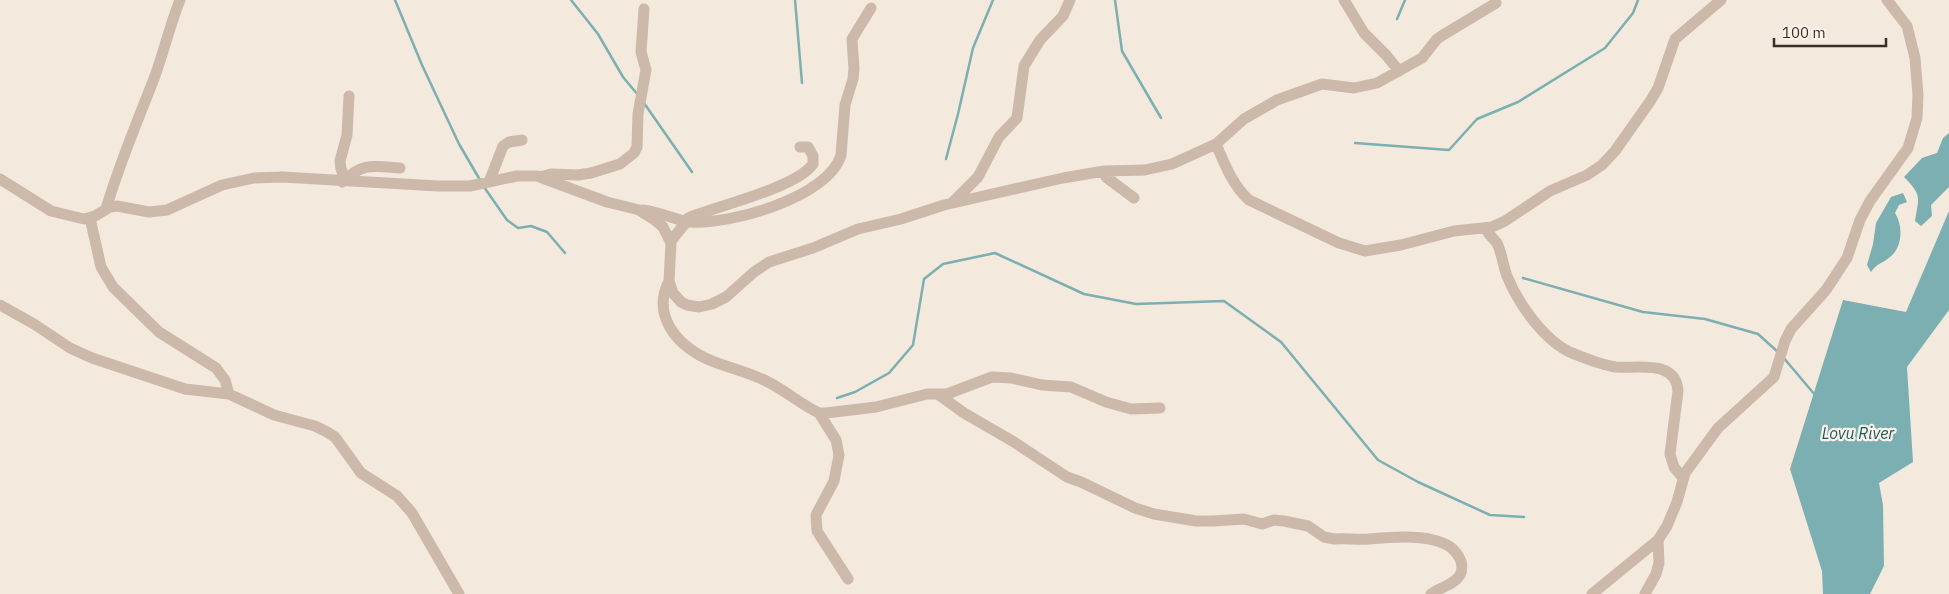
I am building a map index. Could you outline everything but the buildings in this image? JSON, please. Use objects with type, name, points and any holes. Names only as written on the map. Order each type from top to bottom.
[{"type":"street","points":[[106,209],[115,179],[154,78],[170,23],[180,0]]},
{"type":"street","points":[[952,203],[978,177],[999,137],[1017,118],[1024,66],[1040,40],[1063,16],[1070,0]]},
{"type":"street","points":[[1344,0],[1364,33],[1386,55],[1399,72]]},
{"type":"street","points":[[1216,144],[1234,181],[1248,200],[1353,248],[1365,251],[1401,245],[1454,231],[1497,225],[1550,191],[1586,175],[1609,158],[1658,88],[1676,39],[1721,0]]},
{"type":"street","points":[[1592,594],[1658,540],[1667,526],[1677,502],[1683,478],[1718,428],[1774,377],[1785,341],[1792,329],[1826,290],[1847,258],[1863,214],[1908,148],[1913,137],[1917,111],[1918,95],[1915,58],[1907,26],[1887,0]]},
{"type":"street","points":[[639,210],[663,227],[670,241],[669,281],[673,293],[681,302],[694,307],[712,304],[726,297],[759,268],[775,259],[813,248],[858,229],[901,220],[952,203],[1063,178],[1104,171],[1156,169],[1172,164],[1216,144],[1225,138],[1244,119],[1277,100],[1322,84],[1354,88],[1367,86],[1399,72],[1422,58],[1437,39],[1496,4]]},
{"type":"street","points":[[0,179],[50,211],[76,218],[90,218],[106,209],[117,206],[158,212],[186,203],[222,185],[254,178],[282,177],[438,186],[470,186],[529,175],[540,177],[607,202],[639,210],[657,212],[685,221],[704,222],[734,218],[780,204],[819,182],[835,169],[841,155],[844,106],[853,79],[852,39],[871,8]]},
{"type":"street","points":[[540,177],[551,174],[578,175],[610,168],[620,164],[634,153],[637,147],[638,114],[646,70],[641,52],[644,9]]},
{"type":"street","points":[[344,180],[340,161],[347,135],[349,96]]},
{"type":"street","points":[[489,182],[503,146],[509,142],[522,140]]},
{"type":"street","points":[[670,241],[685,221],[744,200],[803,173],[812,164],[813,156],[808,147],[800,147]]},
{"type":"street","points":[[344,180],[356,170],[365,167],[400,168]]},
{"type":"street","points":[[1104,171],[1106,177],[1134,198]]},
{"type":"street","points":[[90,218],[101,267],[113,287],[159,332],[216,368],[225,380],[228,394]]},
{"type":"street","points":[[1485,228],[1497,244],[1506,272],[1519,302],[1534,321],[1562,347],[1609,365],[1648,367],[1673,374],[1678,384],[1678,391],[1670,454],[1674,467],[1683,478]]},
{"type":"street","points":[[669,281],[663,292],[663,307],[670,329],[679,338],[703,357],[764,380],[819,413],[836,440],[839,455],[837,472],[816,515],[817,531],[848,579]]},
{"type":"street","points":[[0,305],[34,324],[70,348],[92,358],[185,388],[228,394],[274,415],[315,426],[335,437],[361,473],[389,490],[412,512],[459,594]]},
{"type":"street","points":[[819,413],[876,407],[927,394],[939,395],[955,391],[985,378],[1003,377],[1042,385],[1071,387],[1106,402],[1131,409],[1160,408]]},
{"type":"street","points":[[939,395],[964,413],[1014,442],[1067,477],[1144,512],[1204,521],[1244,519],[1262,524],[1274,520],[1284,521],[1308,526],[1324,537],[1334,539],[1408,537],[1426,539],[1448,545],[1458,554],[1462,570],[1454,582],[1432,594]]},
{"type":"street","points":[[1645,594],[1656,574],[1659,562],[1658,540]]},
{"type":"water","points":[[1949,133],[1949,187],[1931,205],[1932,216],[1921,226],[1915,221],[1918,197],[1914,188],[1904,177],[1922,158],[1937,153],[1943,138]]},
{"type":"water","points":[[1903,193],[1907,202],[1899,205],[1895,213],[1900,230],[1897,248],[1890,257],[1876,266],[1871,272],[1867,265],[1876,223],[1891,197]]},
{"type":"water","name":"Lovu River","points":[[1949,211],[1949,310],[1907,367],[1913,462],[1879,483],[1883,505],[1884,566],[1870,594],[1823,594],[1822,571],[1790,469],[1843,300],[1906,312]]},
{"type":"waterway","points":[[395,0],[422,65],[459,144],[480,180]]},
{"type":"waterway","points":[[571,0],[598,34],[623,77],[638,95]]},
{"type":"waterway","points":[[795,0],[802,83]]},
{"type":"waterway","points":[[946,159],[973,48],[993,0]]},
{"type":"waterway","points":[[1115,0],[1122,51],[1161,118]]},
{"type":"waterway","points":[[1397,19],[1405,0]]},
{"type":"waterway","points":[[1355,143],[1449,150],[1477,119],[1518,102],[1605,48],[1633,13],[1638,0]]},
{"type":"waterway","points":[[644,103],[692,172]]},
{"type":"waterway","points":[[484,187],[507,220],[518,228],[531,226],[547,232],[565,253]]},
{"type":"waterway","points":[[837,398],[855,392],[889,373],[913,345],[924,279],[943,264],[995,253],[1084,294],[1136,304],[1224,301],[1281,342],[1378,460],[1418,482],[1490,515],[1524,517]]},
{"type":"waterway","points":[[1523,278],[1643,312],[1705,319],[1758,334],[1778,352]]},
{"type":"waterway","points":[[1783,357],[1815,395]]}]
